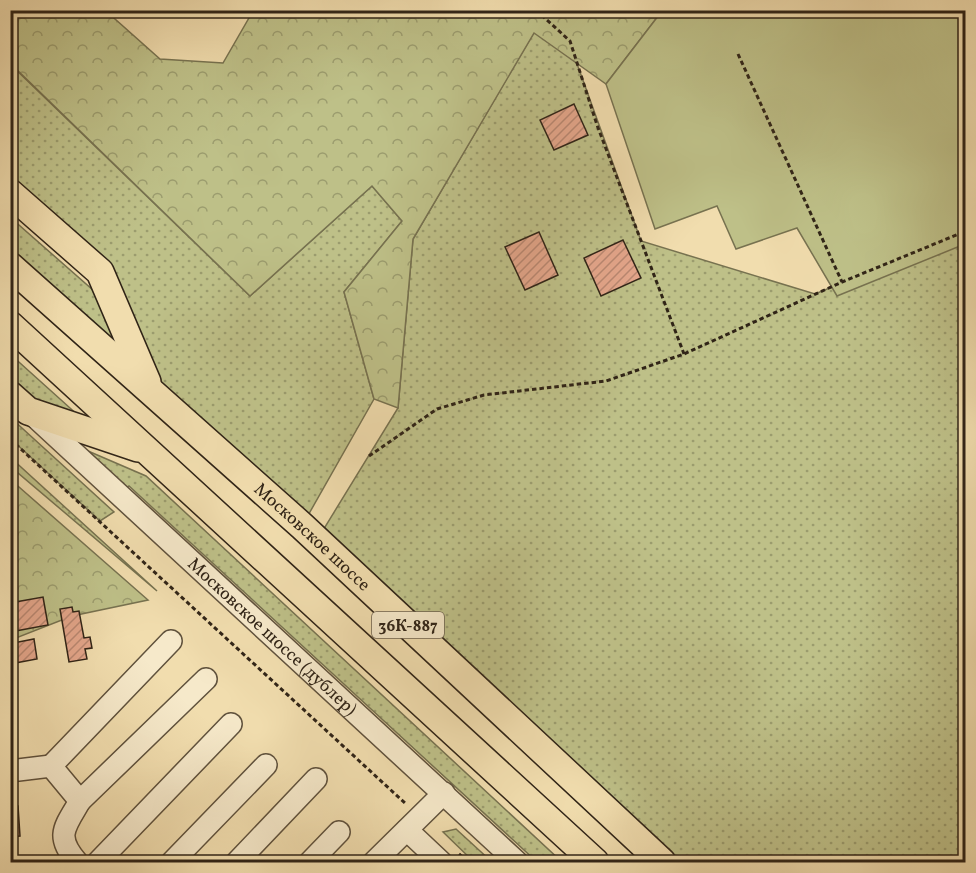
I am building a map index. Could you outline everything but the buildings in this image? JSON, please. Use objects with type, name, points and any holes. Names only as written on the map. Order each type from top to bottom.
[{"type":"main road","points":[[10,193],[100,272],[150,391]]},
{"type":"main road","name":"Московское шоссе","points":[[10,266],[309,533],[662,862]]},
{"type":"main road","name":"36К-887","points":[[10,326],[595,862]]},
{"type":"main road","points":[[19,403],[149,452]]},
{"type":"street","name":"Московское шоссе (дублер)","points":[[19,403],[517,862]]},
{"type":"street","points":[[10,771],[51,766],[171,640]]},
{"type":"street","points":[[77,862],[64,847],[64,829],[80,801],[206,679]]},
{"type":"street","points":[[98,862],[231,724]]},
{"type":"street","points":[[172,862],[266,765]]},
{"type":"street","points":[[51,766],[80,801]]},
{"type":"street","points":[[237,862],[316,779]]},
{"type":"street","points":[[374,862],[444,793]]},
{"type":"street","points":[[414,824],[447,855]]},
{"type":"street","points":[[309,862],[339,832]]},
{"type":"path","points":[[536,10],[570,41],[597,125],[684,354]]},
{"type":"path","points":[[956,10],[966,33]]},
{"type":"path","points":[[738,54],[842,282]]},
{"type":"path","points":[[369,456],[437,409],[484,395],[606,381],[684,354],[842,282],[966,231]]},
{"type":"path","points":[[10,440],[414,824]]},
{"type":"path","points":[[447,855],[469,862]]},
{"type":"green space","points":[[10,11],[106,11],[160,59],[223,63],[253,11],[662,11],[606,84],[534,33],[413,239],[398,408],[374,399],[344,292],[402,221],[372,186],[250,296],[11,64]]},
{"type":"green space","points":[[662,11],[965,11],[965,244],[837,296],[797,228],[736,249],[717,206],[655,229],[606,84]]},
{"type":"green space","points":[[534,32],[576,61],[641,241],[815,294],[965,233],[965,862],[661,862],[317,540],[398,408],[413,239]]},
{"type":"green space","points":[[10,64],[250,296],[372,186],[402,221],[344,292],[374,399],[302,526],[150,391],[100,272],[11,193]]},
{"type":"green space","points":[[11,218],[94,291],[119,345],[11,249]]},
{"type":"green space","points":[[10,354],[100,435],[46,417],[11,384]]},
{"type":"green space","points":[[11,418],[114,512],[100,521],[11,439]]},
{"type":"green space","points":[[81,448],[146,476],[562,862],[537,862],[129,486],[122,491]]},
{"type":"green space","points":[[11,458],[157,591],[11,467]]},
{"type":"green space","points":[[11,480],[148,600],[72,616],[11,640]]},
{"type":"green space","points":[[456,829],[492,862],[474,862],[443,832]]}]
